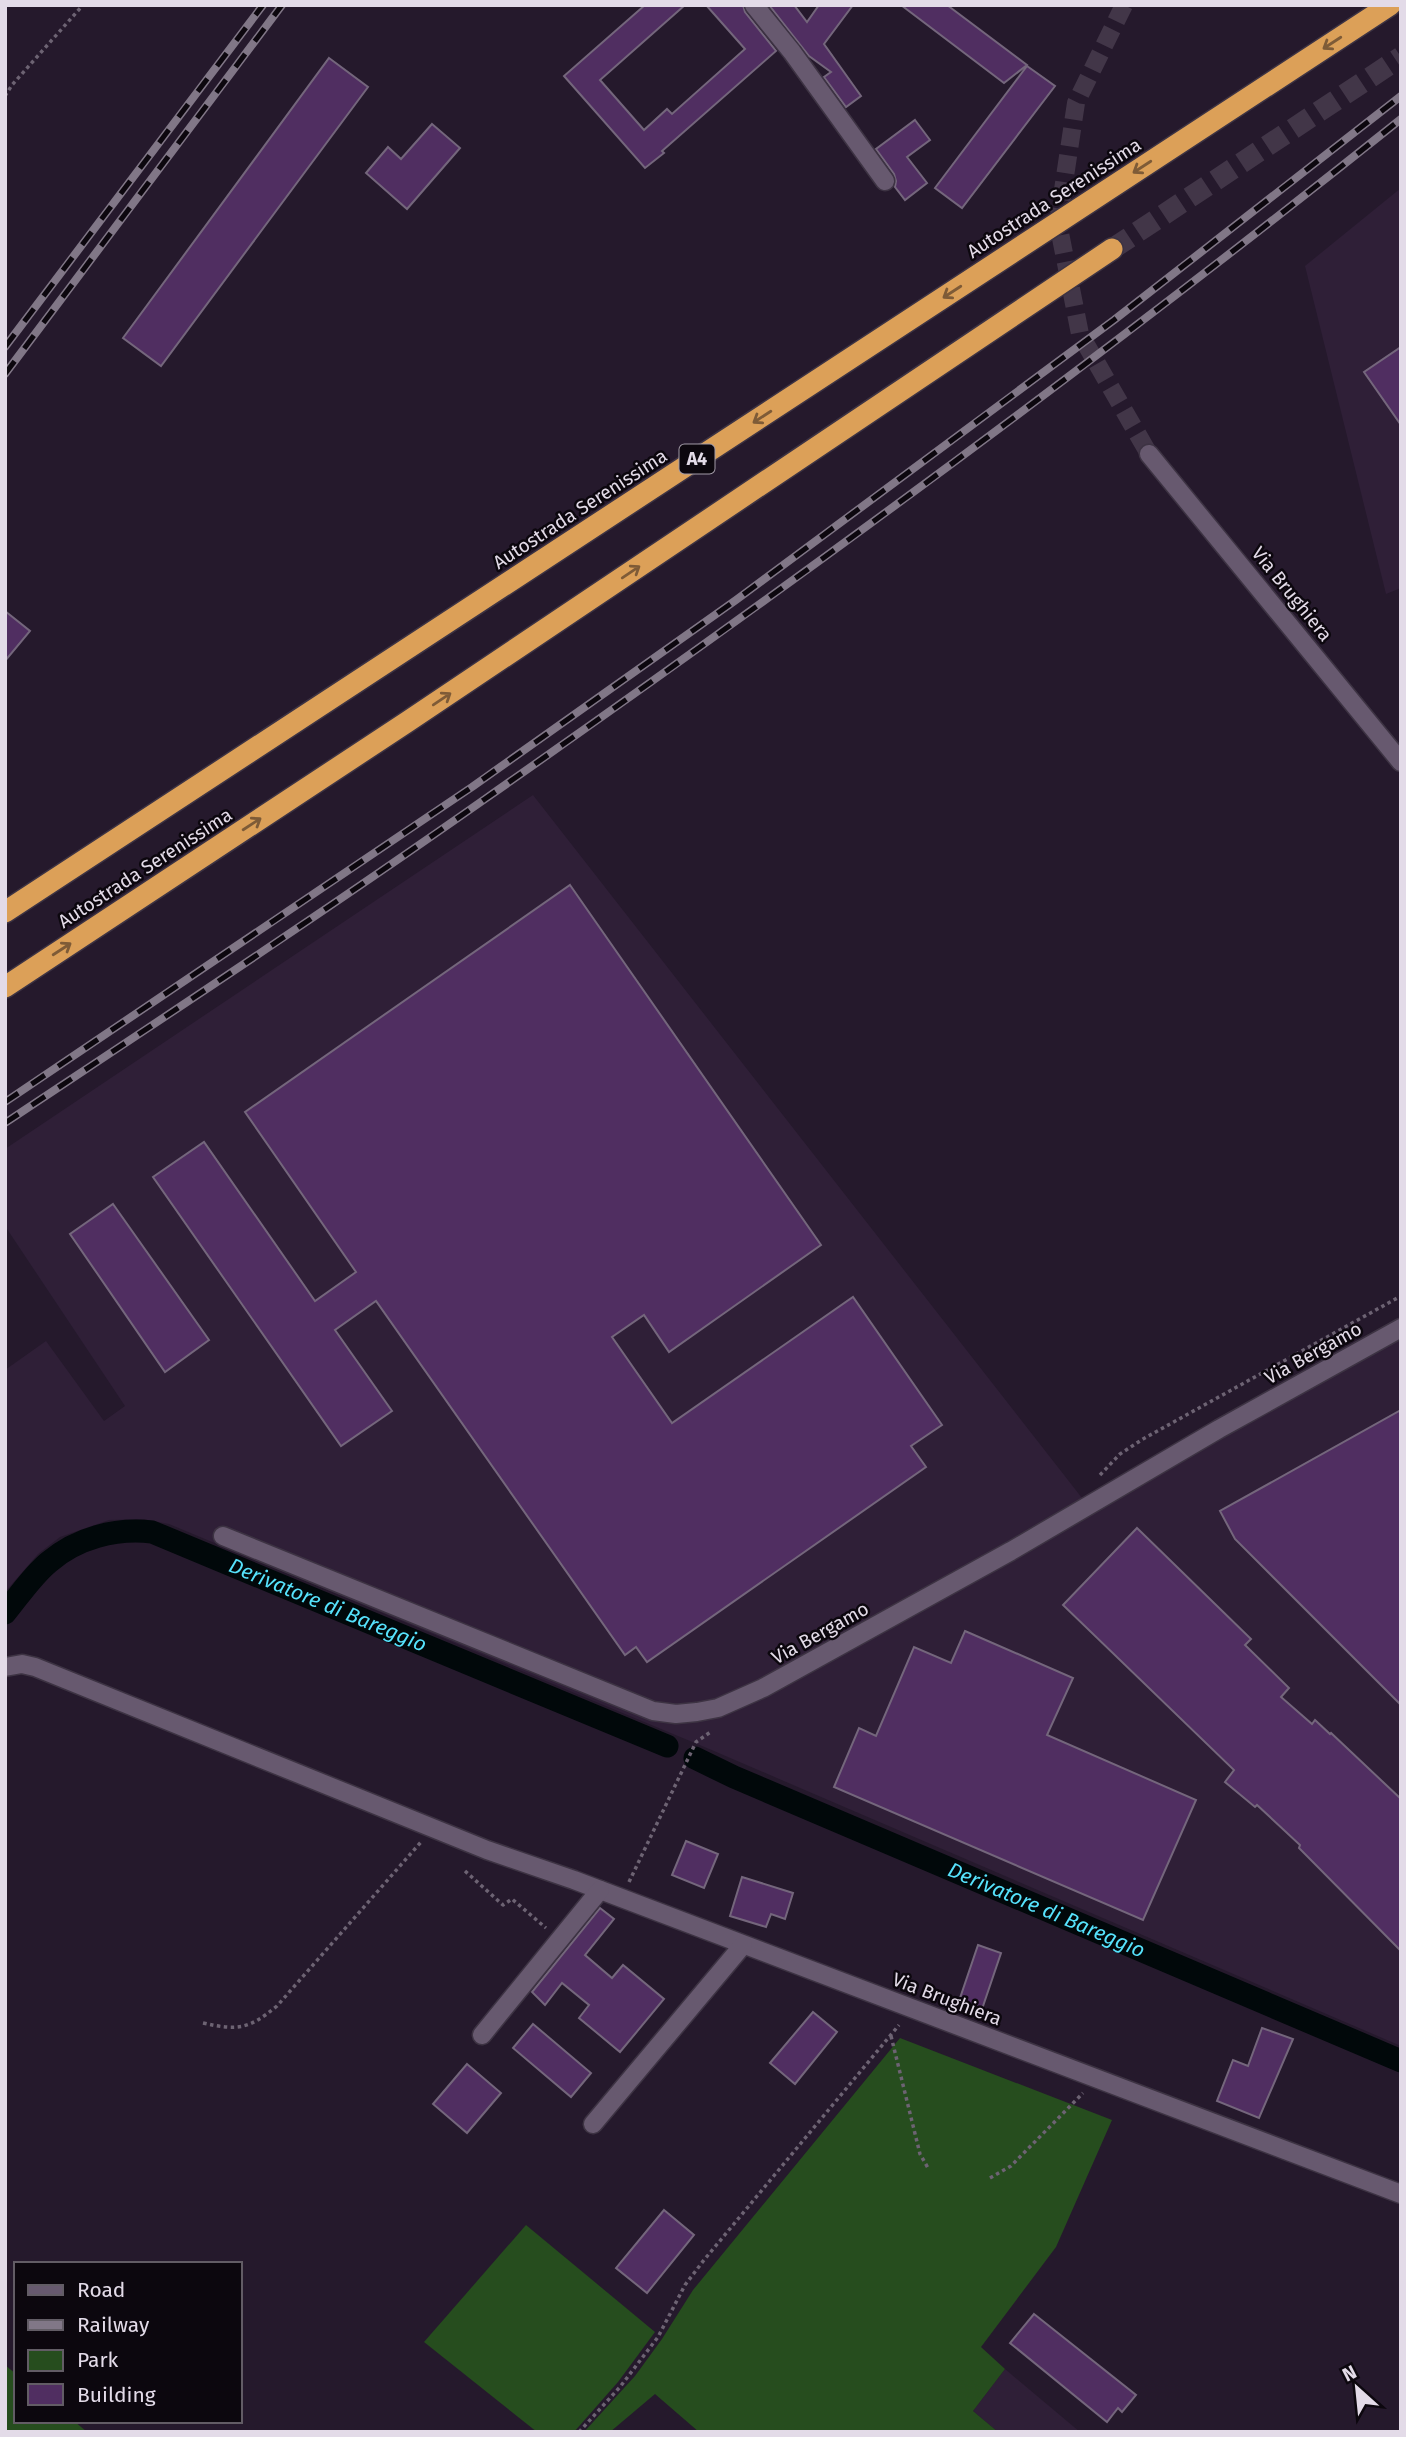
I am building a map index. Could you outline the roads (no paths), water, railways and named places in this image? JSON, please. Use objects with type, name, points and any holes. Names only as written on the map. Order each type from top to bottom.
[{"type":"highway","name":"Autostrada Serenissima","points":[[5,912],[1390,5]]},
{"type":"highway","name":"Autostrada Serenissima","points":[[5,987],[407,722],[1112,249]]},
{"type":"street","points":[[754,5],[792,52],[885,181]]},
{"type":"street","name":"Via Brughiera","points":[[1149,454],[1401,762]]},
{"type":"street","name":"Via Bergamo","points":[[223,1536],[653,1711],[676,1714],[697,1712],[718,1708],[773,1683],[1012,1551],[1219,1429],[1401,1328]]},
{"type":"street","name":"Via Brughiera","points":[[5,1667],[22,1664],[35,1667],[479,1846],[1401,2194]]},
{"type":"street","points":[[482,2035],[600,1890]]},
{"type":"street","points":[[593,2124],[743,1945]]},
{"type":"waterway","name":"Derivatore di Bareggio","points":[[5,1613],[43,1568],[72,1547],[111,1533],[152,1532],[667,1746]]},
{"type":"waterway","name":"Derivatore di Bareggio","points":[[695,1758],[1401,2061]]},
{"type":"tunnel","points":[[1124,5],[1076,103],[1058,223],[1080,334],[1149,454]]},
{"type":"tunnel","points":[[1112,249],[1401,57]]},
{"type":"railway","points":[[5,347],[263,5]]},
{"type":"railway","points":[[5,374],[282,5]]},
{"type":"railway","points":[[5,1102],[472,787],[736,600],[1114,320],[1401,96]]},
{"type":"railway","points":[[5,1123],[485,799],[834,551],[1176,295],[1401,119]]}]
